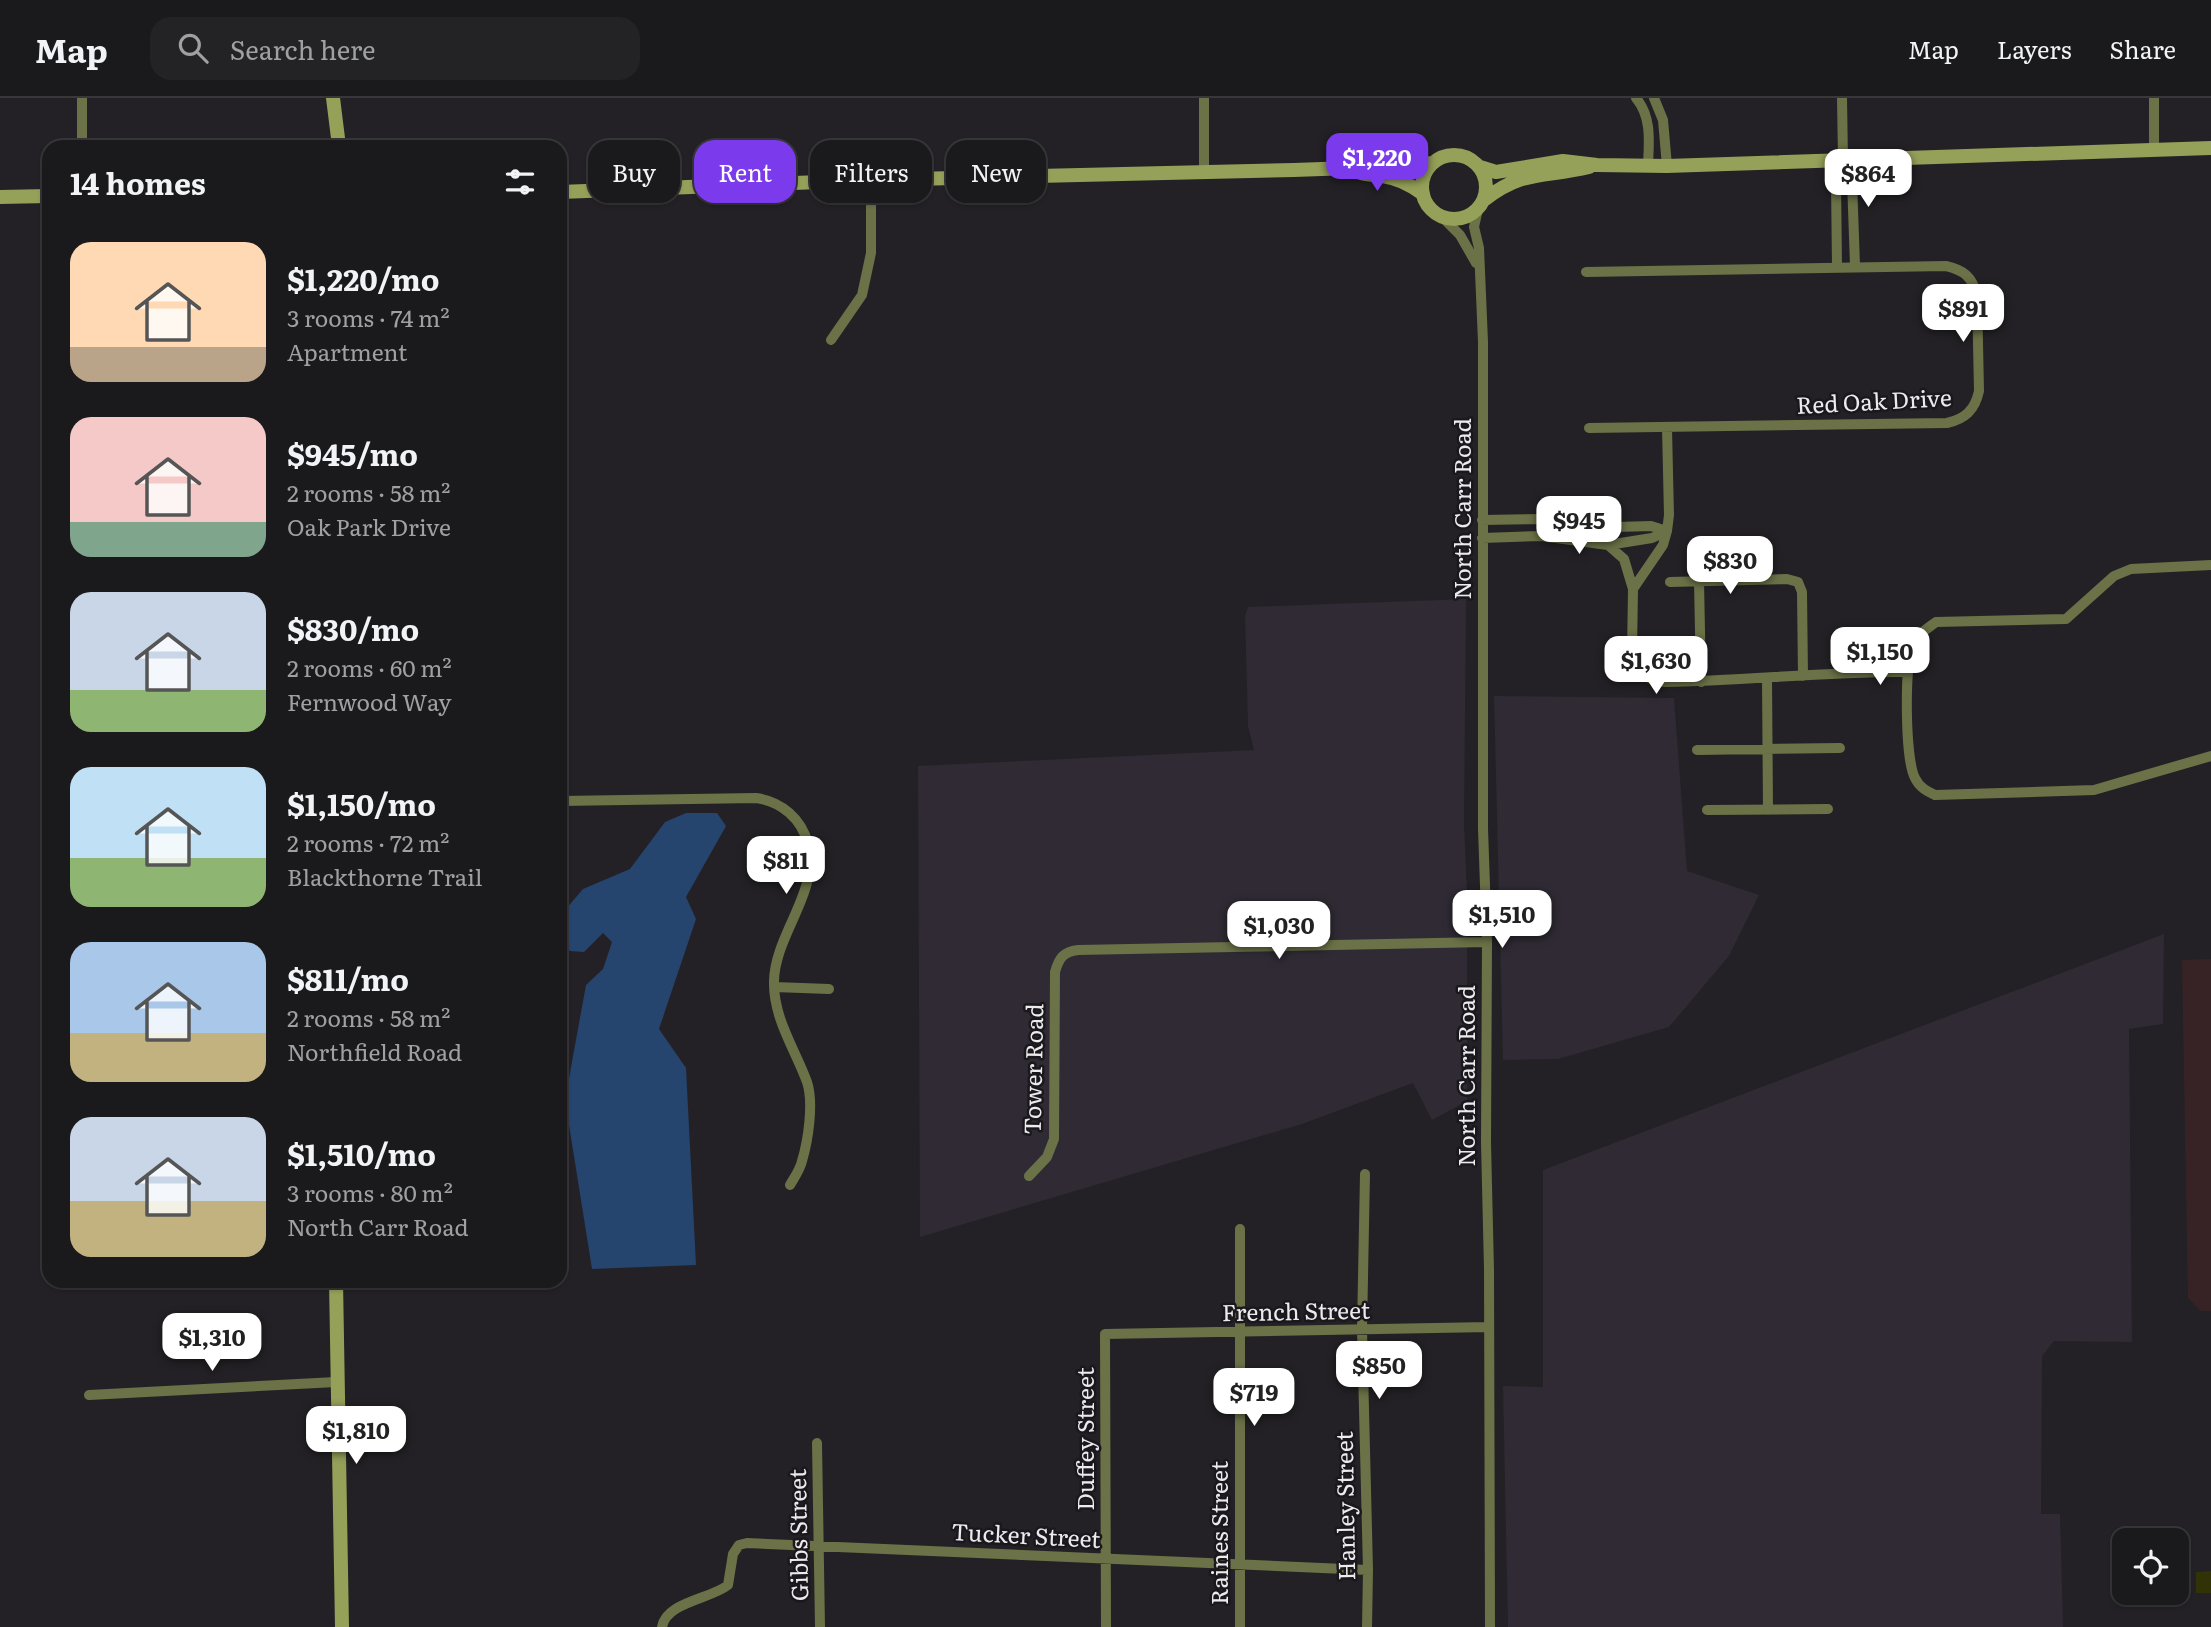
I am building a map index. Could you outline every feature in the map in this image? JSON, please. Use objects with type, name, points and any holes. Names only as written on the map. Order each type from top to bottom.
[{"type":"street","points":[[82,98],[82,140]]},
{"type":"street","points":[[333,98],[338,140]]},
{"type":"street","points":[[1204,98],[1204,171]]},
{"type":"street","points":[[1636,98],[1646,114],[1649,129],[1648,165]]},
{"type":"street","points":[[1654,98],[1663,120],[1667,166]]},
{"type":"street","points":[[1837,267],[1836,181],[1843,160],[1842,98]]},
{"type":"street","points":[[2154,98],[2154,149]]},
{"type":"street","points":[[932,178],[1350,168],[1362,163],[1403,168],[1432,163],[1448,155],[1466,157],[1480,167],[1496,172],[1563,161],[1597,165],[1667,166],[2211,148]]},
{"type":"street","points":[[1843,160],[1852,180],[1855,267]]},
{"type":"street","points":[[1423,194],[1422,183],[1432,163]]},
{"type":"street","points":[[1350,168],[1359,174],[1380,175],[1406,182],[1423,194],[1433,211],[1441,216],[1461,218],[1516,180],[1543,174],[1563,174],[1597,165]]},
{"type":"street","points":[[1480,167],[1486,183],[1481,204]]},
{"type":"street","points":[[567,192],[810,182]]},
{"type":"street","points":[[0,197],[42,195]]},
{"type":"street","points":[[831,340],[862,295],[871,253],[871,203]]},
{"type":"street","name":"North Carr Road","points":[[1481,204],[1474,227],[1480,274],[1483,342],[1483,829],[1487,942],[1490,1627]]},
{"type":"street","name":"North Carr Road","points":[[1441,216],[1460,235],[1480,274]]},
{"type":"street","name":"Red Oak Drive","points":[[1586,272],[1946,266],[1958,269],[1967,274],[1974,283],[1977,295],[1979,391],[1976,403],[1968,414],[1960,420],[1947,423],[1589,428]]},
{"type":"street","points":[[1633,589],[1662,545],[1667,531],[1667,428]]},
{"type":"street","points":[[1482,520],[1542,519],[1616,527],[1651,526],[1667,531]]},
{"type":"street","points":[[1482,538],[1541,536],[1608,545],[1652,538],[1667,531]]},
{"type":"street","points":[[1608,545],[1624,559],[1633,589],[1632,652],[1635,664],[1644,675],[1655,681],[1767,679],[1853,671],[1908,672]]},
{"type":"street","points":[[2211,565],[2132,569],[2114,576],[2066,620],[1936,622],[1922,631],[1913,645],[1908,672],[1908,758],[1915,778],[1922,788],[1936,795],[2094,790],[2211,756]]},
{"type":"street","points":[[1670,582],[1787,579],[1798,582],[1802,593],[1803,676]]},
{"type":"street","points":[[1699,581],[1701,682]]},
{"type":"street","points":[[1767,679],[1768,810]]},
{"type":"street","points":[[1697,750],[1840,748]]},
{"type":"street","points":[[567,802],[744,797],[764,799],[787,810],[803,828],[811,861],[804,893],[779,951],[774,987],[778,1014],[808,1084],[810,1097],[802,1163],[790,1185]]},
{"type":"street","points":[[1707,810],[1828,809]]},
{"type":"street","name":"Tower Road","points":[[1029,1176],[1047,1157],[1054,1139],[1055,971],[1061,957],[1078,950],[1487,942]]},
{"type":"street","points":[[774,987],[829,989]]},
{"type":"street","name":"Hanley Street","points":[[1365,1174],[1362,1329],[1367,1627]]},
{"type":"street","name":"Raines Street","points":[[1240,1229],[1240,1627]]},
{"type":"street","points":[[336,1288],[342,1627]]},
{"type":"street","name":"French Street","points":[[1105,1334],[1489,1327]]},
{"type":"street","name":"Duffey Street","points":[[1105,1334],[1107,1627]]},
{"type":"street","points":[[89,1395],[336,1382]]},
{"type":"street","name":"Gibbs Street","points":[[817,1443],[820,1627]]},
{"type":"street","name":"Tucker Street","points":[[662,1627],[663,1621],[670,1613],[728,1585],[733,1554],[738,1545],[747,1544],[1368,1570]]},
{"type":"shaded area","points":[[1466,599],[1464,824],[1467,894],[1467,1101],[1432,1120],[1413,1083],[1302,1124],[920,1237],[918,766],[1254,750],[1248,726],[1245,616],[1248,607]]},
{"type":"shaded area","points":[[1494,696],[1674,698],[1687,871],[1759,895],[1729,956],[1669,1027],[1558,1059],[1503,1060]]},
{"type":"shaded area","points":[[2164,934],[2163,1024],[2129,1029],[2132,1342],[2054,1341],[2042,1356],[2041,1514],[2060,1514],[2063,1627],[1508,1627],[1503,1386],[1543,1387],[1543,1170]]},
{"type":"shaded area","points":[[2211,959],[2211,1311],[2201,1311],[2188,1298],[2182,960]]},
{"type":"shaded area","points":[[2211,1571],[2211,1593],[2196,1593],[2196,1572]]},
{"type":"water","points":[[686,813],[717,813],[726,826],[686,897],[696,919],[659,1029],[686,1068],[696,1265],[592,1269],[567,1113],[567,1089],[586,985],[603,969],[612,942],[603,933],[584,952],[570,951],[567,948],[567,908],[583,889],[630,869],[665,822]]}]
